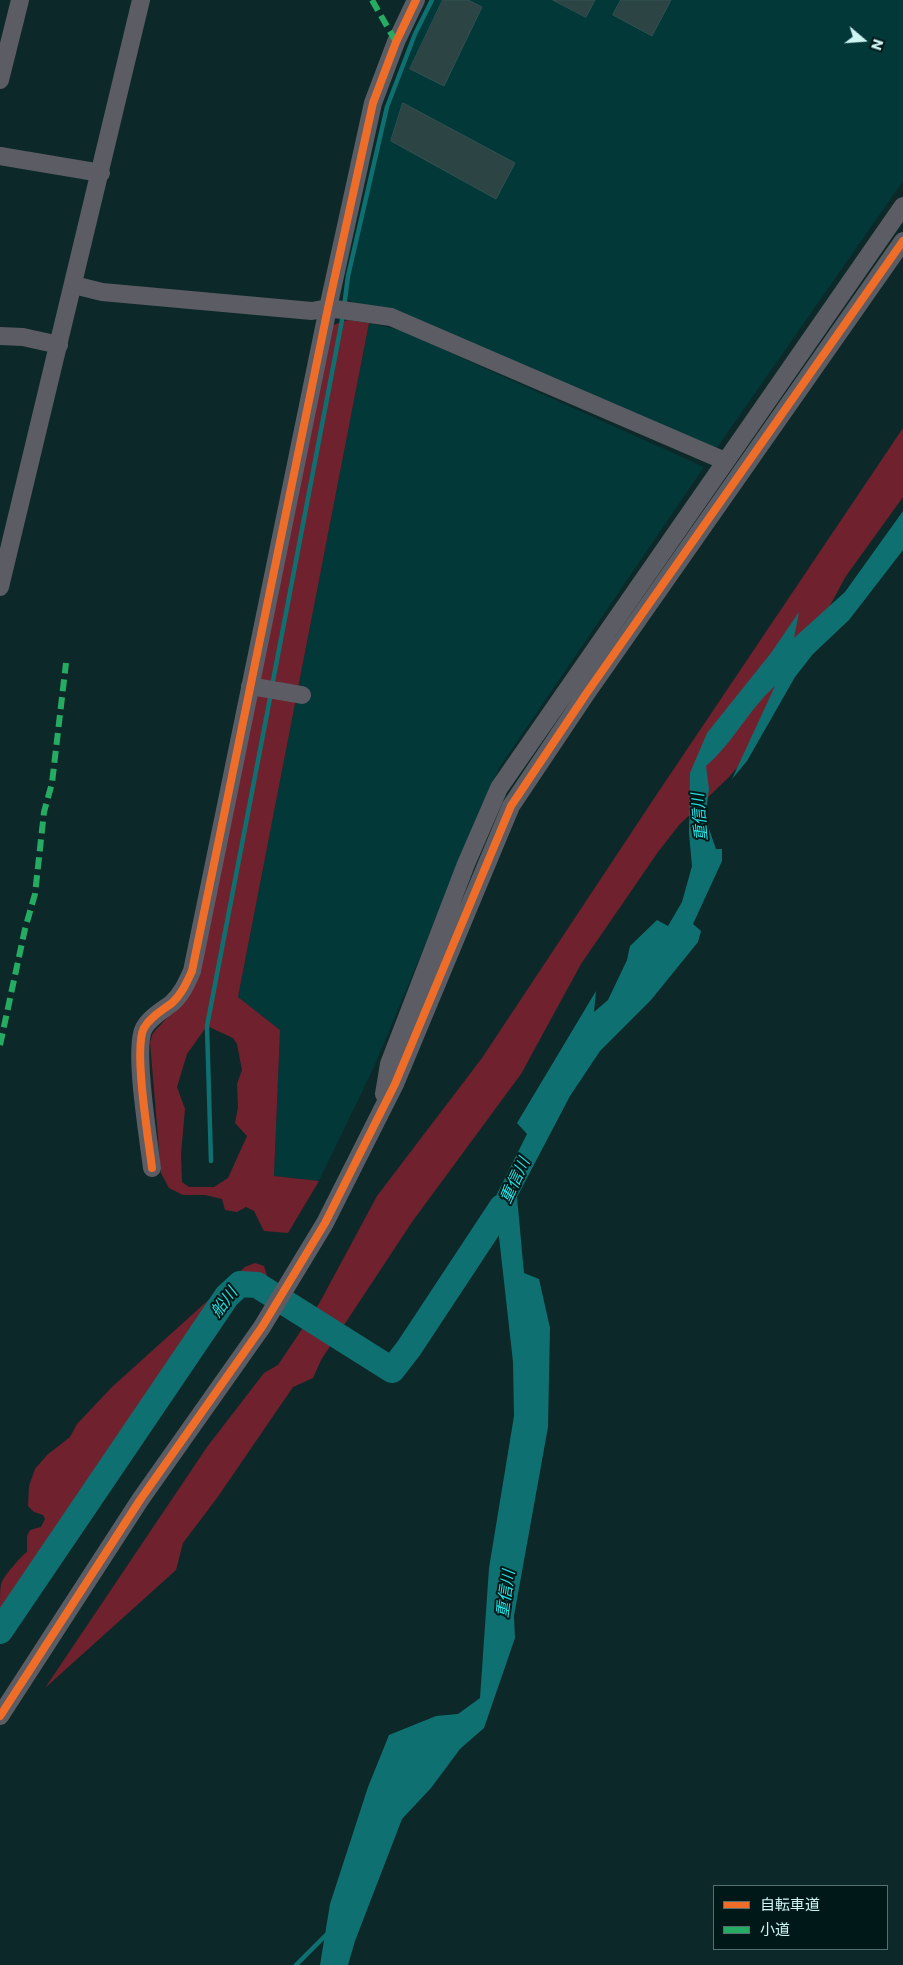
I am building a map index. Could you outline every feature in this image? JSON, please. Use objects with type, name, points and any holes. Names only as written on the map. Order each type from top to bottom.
[{"type":"street","points":[[0,80],[20,0]]},
{"type":"street","points":[[0,587],[101,173],[141,0]]},
{"type":"street","points":[[152,1168],[141,1070],[140,1043],[144,1028],[156,1015],[174,1001],[186,986],[192,971],[253,687],[328,308],[373,103],[396,42],[416,0]]},
{"type":"street","points":[[0,156],[101,173]]},
{"type":"street","points":[[381,1115],[389,1064],[466,864],[498,788],[903,206]]},
{"type":"street","points":[[0,1716],[140,1500],[262,1327],[325,1224],[381,1115],[511,806],[586,694],[903,241]]},
{"type":"street","points":[[74,285],[102,292],[293,310],[312,311],[328,308],[392,317],[725,461]]},
{"type":"street","points":[[0,336],[23,337],[59,345]]},
{"type":"street","points":[[253,687],[300,695]]},
{"type":"shaded area","points":[[435,0],[903,0],[903,181],[714,452],[354,303],[344,297],[389,109],[417,35]]},
{"type":"shaded area","points":[[348,320],[369,323],[238,997],[280,1030],[274,1176],[319,1181],[288,1233],[264,1231],[254,1211],[246,1207],[237,1212],[225,1210],[222,1199],[205,1195],[183,1195],[169,1188],[161,1173],[150,1042],[153,1033],[180,1004],[330,326]],"holes":[[[207,1026],[233,1038],[237,1044],[242,1070],[237,1084],[238,1107],[235,1123],[247,1136],[228,1178],[214,1187],[189,1187],[182,1182],[181,1154],[185,1109],[177,1087],[187,1054]]]},
{"type":"shaded area","points":[[369,323],[400,330],[704,467],[499,768],[373,1069],[319,1181],[274,1176],[280,1030],[238,997]]},
{"type":"shaded area","points":[[903,428],[903,497],[846,576],[750,753],[729,777],[679,825],[658,852],[581,964],[521,1074],[412,1222],[321,1360],[313,1378],[293,1387],[217,1498],[183,1543],[176,1570],[45,1688],[207,1447],[264,1373],[278,1365],[320,1302],[377,1196],[482,1058]]},
{"type":"shaded area","points":[[255,1263],[264,1266],[267,1276],[263,1280],[246,1281],[231,1288],[175,1364],[10,1606],[3,1610],[0,1609],[2,1581],[12,1567],[27,1552],[27,1536],[30,1530],[41,1527],[45,1519],[43,1515],[34,1512],[28,1506],[29,1486],[35,1469],[47,1455],[70,1437],[77,1424],[112,1387],[245,1267]]},
{"type":"water","name":"重信川","points":[[903,511],[903,550],[849,620],[813,654],[795,677],[747,761],[732,779],[775,686],[757,705],[725,747],[706,766],[709,789],[706,812],[709,829],[716,849],[722,849],[722,861],[693,924],[701,931],[698,942],[651,1000],[600,1051],[570,1096],[517,1197],[524,1273],[539,1279],[550,1328],[548,1427],[514,1616],[515,1638],[484,1728],[460,1749],[431,1788],[402,1819],[355,1941],[348,1965],[320,1965],[330,1904],[368,1787],[389,1735],[436,1716],[458,1714],[480,1698],[489,1568],[514,1416],[513,1362],[498,1228],[491,1206],[527,1134],[517,1123],[596,991],[594,1012],[608,1000],[627,960],[630,946],[657,920],[668,926],[682,902],[692,866],[689,833],[690,773],[707,733],[771,653],[799,612],[794,638],[845,592]]},
{"type":"building","points":[[443,0],[468,0],[482,7],[444,86],[410,69]]},
{"type":"building","points":[[553,0],[595,0],[586,17]]},
{"type":"building","points":[[621,0],[671,0],[652,36],[613,15]]},
{"type":"building","points":[[403,103],[515,163],[496,199],[391,141]]},
{"type":"waterway","points":[[344,307],[348,276],[387,107],[415,34],[432,0]]},
{"type":"waterway","points":[[272,686],[343,315]]},
{"type":"waterway","points":[[211,1161],[207,1026],[271,693]]},
{"type":"waterway","name":"船川","points":[[0,1631],[227,1296],[240,1284],[257,1285],[392,1370],[409,1348],[502,1207]]},
{"type":"waterway","points":[[296,1965],[329,1932]]},
{"type":"marked path","points":[[372,0],[396,42]]},
{"type":"marked path","points":[[0,1045],[25,929],[35,894],[44,812],[52,783],[66,663]]},
{"type":"cycle path","points":[[152,1168],[141,1074],[141,1039],[144,1028],[153,1017],[176,999],[192,971],[328,308],[373,103],[396,42],[416,0]]},
{"type":"cycle path","points":[[0,1716],[140,1500],[262,1327],[325,1223],[395,1084],[511,806],[586,694],[903,241]]}]
